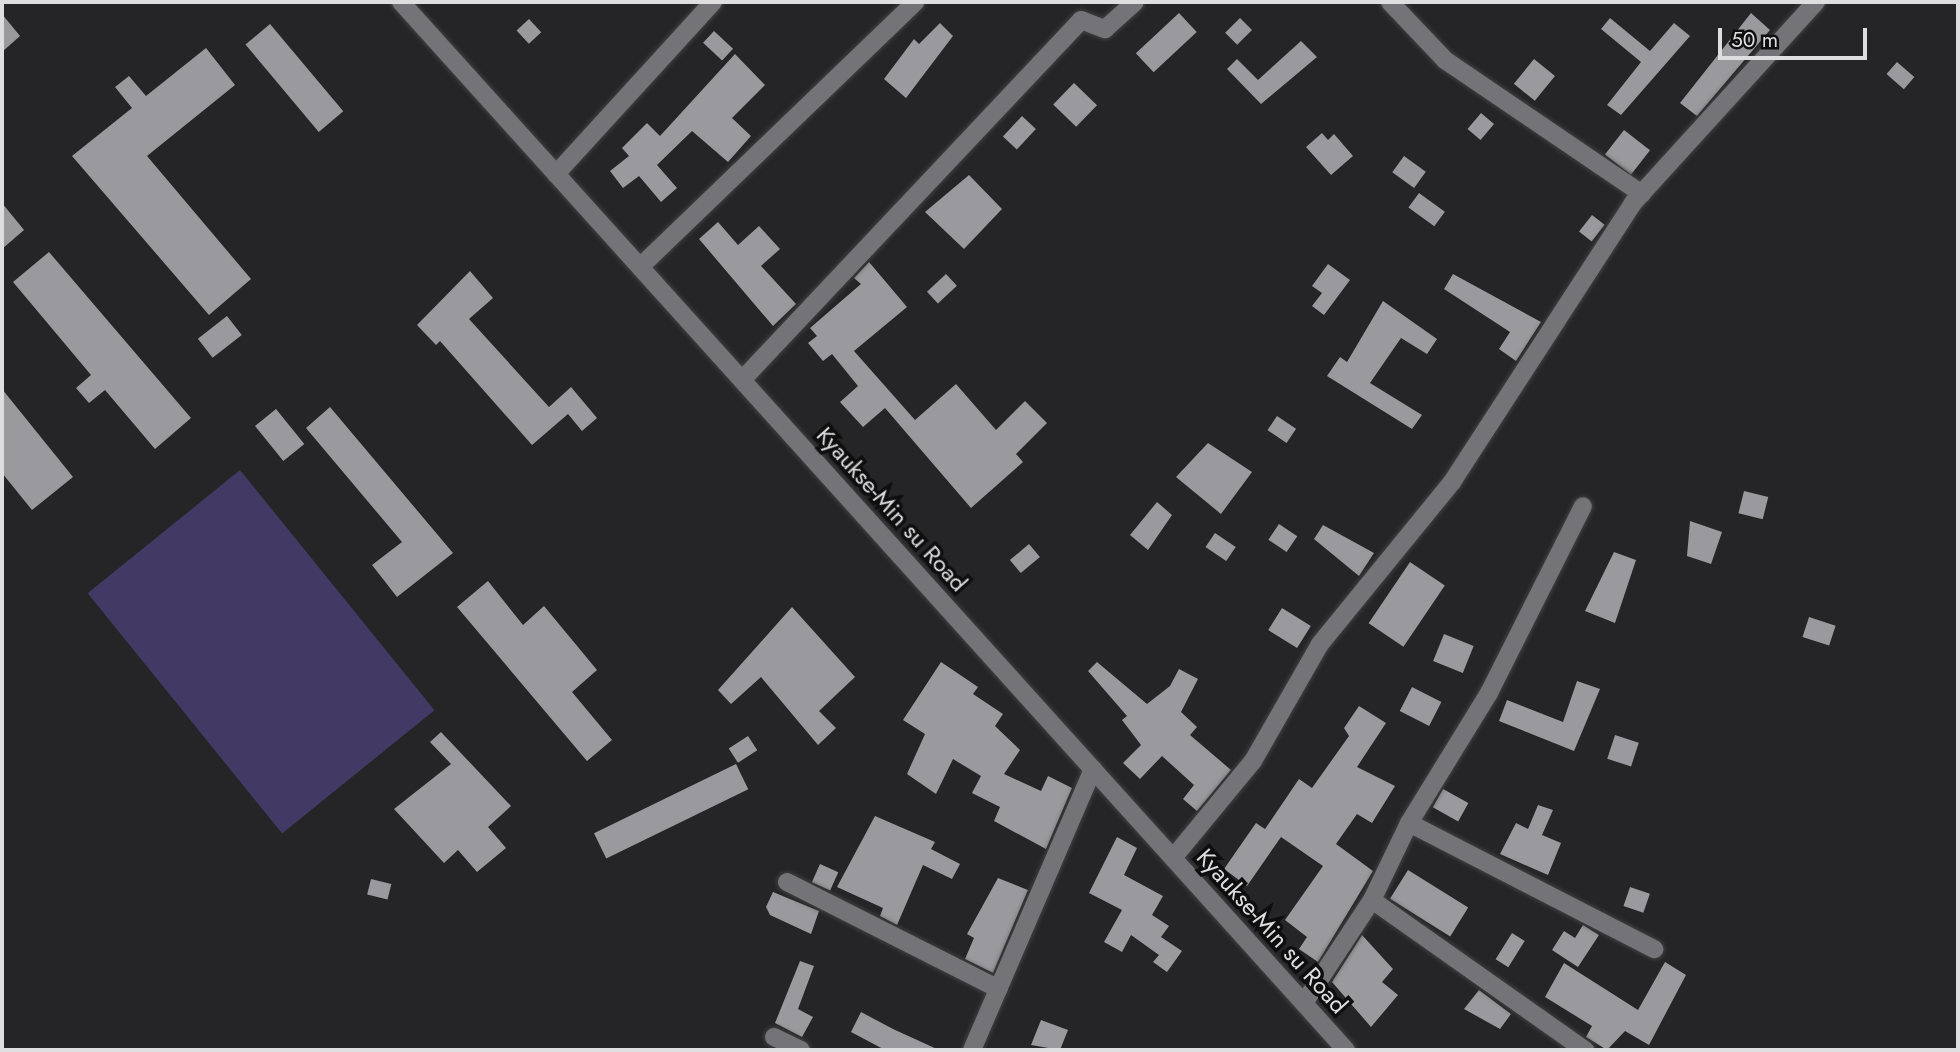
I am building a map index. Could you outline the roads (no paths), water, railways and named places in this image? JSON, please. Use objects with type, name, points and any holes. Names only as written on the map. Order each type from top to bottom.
[{"type":"street","name":"Kyaukse-Min su Road","points":[[401,2],[1346,1050]]},
{"type":"street","points":[[556,174],[713,2]]},
{"type":"street","points":[[640,267],[915,2]]},
{"type":"street","points":[[742,380],[1081,20],[1105,29],[1135,2]]},
{"type":"street","points":[[1390,2],[1445,61],[1642,194]]},
{"type":"street","points":[[1173,858],[1253,761],[1320,644],[1452,482],[1642,194],[1816,2]]},
{"type":"street","points":[[1304,1003],[1372,900],[1409,823],[1489,693],[1583,506]]},
{"type":"street","points":[[972,1050],[1093,769]]},
{"type":"street","points":[[1409,823],[1654,949]]},
{"type":"street","points":[[787,882],[999,989]]},
{"type":"street","points":[[1372,900],[1585,1050]]},
{"type":"street","points":[[774,1037],[801,1050]]}]
